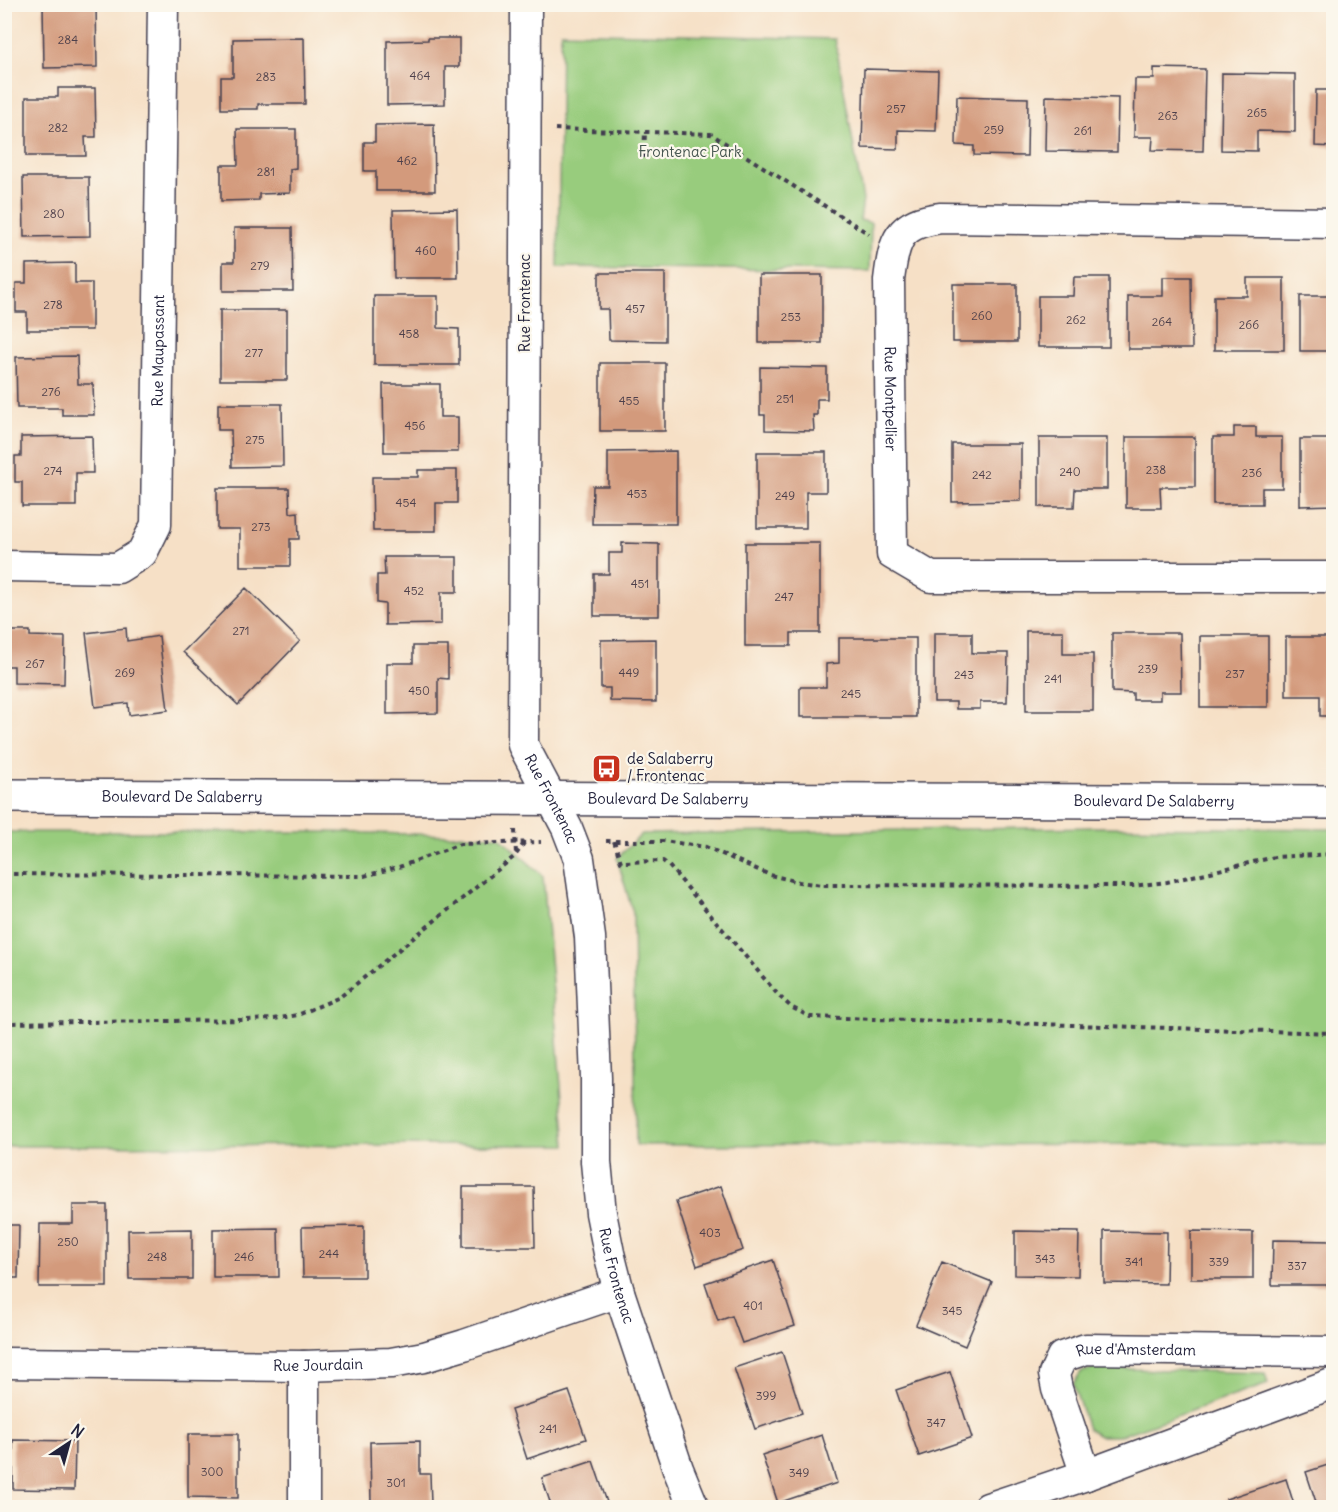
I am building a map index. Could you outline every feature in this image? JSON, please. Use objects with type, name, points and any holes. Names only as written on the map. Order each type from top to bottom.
[{"type":"street","name":"Rue Maupassant","points":[[4,566],[118,568],[142,553],[156,525],[163,4]]},
{"type":"street","name":"Rue Frontenac","points":[[526,4],[523,745],[573,842],[583,879],[590,937],[599,1194],[609,1253],[619,1292],[678,1469],[694,1508]]},
{"type":"street","name":"Rue Montpellier","points":[[1334,223],[927,219],[910,226],[898,237],[892,255],[889,280],[892,554],[931,577],[1334,577]]},
{"type":"street","name":"Boulevard De Salaberry","points":[[4,796],[1334,802]]},
{"type":"street","name":"Rue Jourdain","points":[[4,1363],[304,1366],[379,1364],[424,1357],[619,1292]]},
{"type":"street","name":"Rue d'Amsterdam","points":[[1086,1475],[1057,1389],[1054,1374],[1062,1357],[1086,1349],[1334,1352]]},
{"type":"street","points":[[304,1366],[304,1508]]},
{"type":"street","points":[[988,1508],[1086,1475],[1334,1383]]},
{"type":"path","points":[[556,129],[711,134],[870,235]]},
{"type":"path","points":[[644,158],[645,131]]},
{"type":"path","points":[[515,826],[516,856]]},
{"type":"path","points":[[1334,854],[1275,857],[1167,882],[1133,886],[822,885],[770,875],[706,847],[663,842],[614,841],[621,862],[663,861],[669,866],[779,996],[800,1013],[810,1017],[1334,1033]]},
{"type":"path","points":[[4,874],[364,876],[402,866],[460,844],[525,843],[516,856],[340,997],[298,1015],[247,1020],[4,1023]]},
{"type":"green space","name":"Frontenac Park","points":[[561,32],[835,39],[863,200],[860,220],[871,223],[870,271],[558,267]]},
{"type":"green space","points":[[1100,827],[1333,829],[1333,1144],[636,1145],[633,913],[617,858],[642,834]]},
{"type":"green space","points":[[5,832],[324,832],[499,836],[543,876],[566,1145],[5,1146]]},
{"type":"green space","points":[[1096,1368],[1265,1373],[1268,1384],[1119,1436],[1099,1436],[1088,1429],[1073,1384],[1081,1372]]},
{"type":"building","points":[[43,4],[96,4],[97,67],[44,68]]},
{"type":"building","points":[[304,38],[305,104],[258,104],[258,109],[221,109],[221,77],[233,77],[233,39]]},
{"type":"building","points":[[428,38],[459,38],[459,67],[445,67],[445,104],[387,105],[387,41],[428,40]]},
{"type":"building","points":[[1154,68],[1205,69],[1203,151],[1152,150],[1153,137],[1134,137],[1135,79],[1154,79]]},
{"type":"building","points":[[864,69],[938,71],[936,131],[898,130],[898,149],[862,148]]},
{"type":"building","points":[[1222,73],[1295,74],[1295,132],[1257,131],[1257,151],[1221,150]]},
{"type":"building","points":[[58,88],[95,88],[96,137],[85,137],[86,156],[26,156],[26,97],[58,97]]},
{"type":"building","points":[[1316,90],[1334,90],[1334,147],[1315,146]]},
{"type":"building","points":[[957,96],[1028,98],[1027,156],[974,155],[974,146],[956,145]]},
{"type":"building","points":[[1046,96],[1118,98],[1117,152],[1045,151]]},
{"type":"building","points":[[434,124],[435,191],[376,191],[376,171],[364,171],[364,142],[375,142],[375,125]]},
{"type":"building","points":[[237,129],[296,129],[296,168],[290,169],[290,193],[259,194],[259,200],[221,201],[221,165],[238,165]]},
{"type":"building","points":[[23,177],[89,177],[90,236],[24,237]]},
{"type":"building","points":[[457,209],[458,278],[394,278],[393,210]]},
{"type":"building","points":[[234,228],[292,228],[293,291],[223,291],[223,262],[234,262]]},
{"type":"building","points":[[75,263],[75,283],[92,283],[92,330],[27,330],[27,312],[16,312],[16,283],[26,283],[26,264]]},
{"type":"building","points":[[599,273],[665,273],[665,341],[609,340],[608,309],[599,309]]},
{"type":"building","points":[[759,275],[822,275],[822,343],[759,343]]},
{"type":"building","points":[[1074,277],[1109,277],[1109,347],[1038,347],[1038,296],[1073,296]]},
{"type":"building","points":[[1163,277],[1191,277],[1192,349],[1128,349],[1128,296],[1163,296]]},
{"type":"building","points":[[1247,278],[1284,278],[1284,350],[1214,350],[1214,296],[1247,296]]},
{"type":"building","points":[[953,284],[1017,284],[1017,342],[953,342]]},
{"type":"building","points":[[374,296],[438,296],[438,328],[459,329],[459,365],[374,365]]},
{"type":"building","points":[[1300,296],[1334,296],[1334,351],[1300,351]]},
{"type":"building","points":[[220,310],[287,310],[287,380],[220,380]]},
{"type":"building","points":[[77,356],[78,384],[93,384],[94,415],[62,415],[62,408],[17,408],[16,357]]},
{"type":"building","points":[[600,363],[665,363],[665,431],[600,431]]},
{"type":"building","points":[[760,367],[827,368],[827,399],[817,399],[817,415],[813,415],[814,431],[765,430],[765,415],[760,415]]},
{"type":"building","points":[[383,384],[440,384],[440,417],[458,417],[458,452],[384,452]]},
{"type":"building","points":[[218,404],[282,404],[283,466],[232,467],[231,430],[218,430]]},
{"type":"building","points":[[1234,427],[1256,427],[1256,437],[1282,437],[1282,488],[1262,488],[1262,504],[1213,504],[1213,437],[1234,437]]},
{"type":"building","points":[[92,436],[93,473],[76,473],[76,506],[22,506],[22,482],[15,482],[15,456],[21,456],[21,437]]},
{"type":"building","points":[[1126,437],[1195,437],[1195,487],[1160,487],[1161,508],[1126,508]]},
{"type":"building","points":[[1039,438],[1107,438],[1107,489],[1075,489],[1074,507],[1039,507]]},
{"type":"building","points":[[1300,439],[1334,439],[1334,505],[1300,506]]},
{"type":"building","points":[[952,444],[1021,444],[1021,501],[952,502]]},
{"type":"building","points":[[676,451],[676,524],[592,524],[593,486],[608,486],[608,452]]},
{"type":"building","points":[[757,452],[826,452],[826,492],[806,492],[806,528],[757,528]]},
{"type":"building","points":[[418,470],[457,470],[457,503],[436,503],[436,531],[373,531],[372,477],[418,477]]},
{"type":"building","points":[[217,488],[289,488],[290,513],[298,512],[299,539],[290,539],[290,566],[240,566],[240,529],[217,529]]},
{"type":"building","points":[[622,543],[659,544],[659,616],[594,616],[594,574],[609,574],[609,553],[622,553]]},
{"type":"building","points":[[745,543],[820,543],[820,633],[791,633],[791,646],[745,646]]},
{"type":"building","points":[[384,557],[457,557],[457,592],[441,592],[441,624],[385,625],[385,604],[377,603],[377,575],[385,575]]},
{"type":"building","points":[[246,588],[300,641],[238,705],[183,652]]},
{"type":"building","points":[[126,628],[127,641],[159,636],[168,710],[129,715],[128,703],[95,707],[86,633]]},
{"type":"building","points":[[4,631],[30,631],[30,636],[65,637],[64,684],[14,683],[14,666],[4,666]]},
{"type":"building","points":[[1026,631],[1063,631],[1063,654],[1093,654],[1093,711],[1026,711]]},
{"type":"building","points":[[934,633],[972,633],[972,653],[1008,653],[1007,702],[980,702],[980,709],[956,709],[956,702],[934,702]]},
{"type":"building","points":[[1112,633],[1180,633],[1181,692],[1160,692],[1160,700],[1133,700],[1133,693],[1112,692]]},
{"type":"building","points":[[1200,636],[1268,636],[1268,707],[1200,707]]},
{"type":"building","points":[[1286,637],[1334,637],[1334,716],[1320,716],[1320,696],[1286,696]]},
{"type":"building","points":[[839,638],[916,638],[916,717],[800,717],[800,687],[826,687],[826,664],[839,663]]},
{"type":"building","points":[[656,639],[656,702],[610,701],[610,688],[601,688],[601,640]]},
{"type":"building","points":[[413,646],[448,646],[448,679],[438,678],[438,713],[387,714],[387,663],[413,663]]},
{"type":"building","points":[[721,1186],[743,1250],[697,1266],[676,1201]]},
{"type":"building","points":[[463,1187],[534,1187],[535,1247],[463,1247]]},
{"type":"building","points":[[73,1205],[107,1205],[107,1287],[39,1287],[40,1224],[73,1224]]},
{"type":"building","points":[[4,1225],[19,1225],[18,1278],[4,1278]]},
{"type":"building","points":[[364,1226],[364,1277],[303,1277],[302,1227]]},
{"type":"building","points":[[278,1228],[279,1277],[213,1277],[213,1229]]},
{"type":"building","points":[[192,1229],[192,1279],[129,1279],[128,1230]]},
{"type":"building","points":[[1015,1231],[1079,1232],[1078,1276],[1015,1275]]},
{"type":"building","points":[[1104,1231],[1167,1232],[1166,1284],[1104,1283]]},
{"type":"building","points":[[1191,1231],[1253,1232],[1253,1279],[1191,1279]]},
{"type":"building","points":[[1273,1240],[1334,1241],[1334,1285],[1272,1285]]},
{"type":"building","points":[[773,1260],[795,1326],[742,1343],[732,1316],[718,1321],[705,1283]]},
{"type":"building","points":[[942,1262],[992,1282],[965,1346],[916,1325]]},
{"type":"building","points":[[782,1352],[802,1413],[755,1429],[734,1368]]},
{"type":"building","points":[[950,1372],[972,1438],[919,1456],[896,1390]]},
{"type":"building","points":[[569,1391],[586,1439],[527,1459],[511,1410]]},
{"type":"building","points":[[188,1434],[238,1434],[238,1498],[188,1497]]},
{"type":"building","points":[[822,1435],[837,1483],[778,1503],[762,1455]]},
{"type":"building","points":[[13,1440],[75,1441],[74,1490],[13,1489]]},
{"type":"building","points":[[420,1441],[420,1474],[430,1474],[431,1504],[371,1504],[370,1442]]},
{"type":"building","points":[[593,1461],[609,1508],[552,1508],[542,1478]]},
{"type":"building","points":[[1334,1463],[1334,1508],[1318,1508],[1306,1472]]},
{"type":"building","points":[[1286,1479],[1295,1508],[1229,1508],[1226,1499]]},
{"type":"place","name":"de Salaberry / Frontenac","points":[[606,768]]}]
